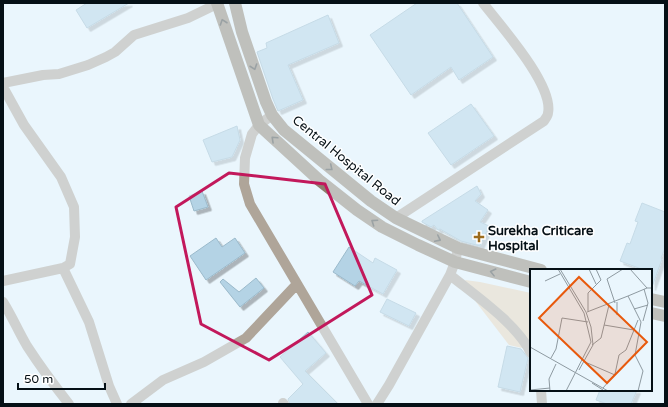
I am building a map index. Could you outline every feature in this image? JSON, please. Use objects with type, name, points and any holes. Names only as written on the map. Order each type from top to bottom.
[{"type":"street","name":"Central Hospital Road","points":[[235,3],[242,32],[266,102],[272,115],[284,130],[371,201],[396,218],[458,248],[537,269]]},
{"type":"street","points":[[396,218],[544,122],[548,114],[548,104],[544,90],[528,60],[483,3]]},
{"type":"street","points":[[3,83],[43,75],[59,74],[88,64],[115,52],[134,35],[188,18],[217,4],[259,125],[319,180],[357,210],[382,227],[418,245],[455,262],[530,282]]},
{"type":"street","points":[[3,86],[24,125],[61,177],[74,207],[75,237],[70,264],[63,268],[3,281]]},
{"type":"street","points":[[272,115],[259,125],[252,134],[245,158],[244,184],[250,204],[368,404]]},
{"type":"street","points":[[377,404],[389,386],[450,275],[458,248]]},
{"type":"street","points":[[63,268],[89,322],[109,386],[117,404]]},
{"type":"street","points":[[450,275],[504,320],[526,342],[530,351]]},
{"type":"street","points":[[131,404],[163,380],[204,362],[246,338],[297,284]]},
{"type":"street","points":[[652,299],[665,302]]},
{"type":"street","points":[[3,302],[11,313],[26,345],[46,375],[69,404]]},
{"type":"street","points":[[652,313],[665,316]]},
{"type":"street","points":[[541,391],[542,404]]},
{"type":"highlighted area","points":[[229,173],[325,184],[372,295],[269,360],[201,324],[176,207]]},
{"type":"shaded area","points":[[465,280],[530,293],[530,350],[509,345],[476,302]]},
{"type":"building","points":[[87,3],[129,3],[87,28],[76,10]]},
{"type":"building","points":[[417,3],[457,3],[493,57],[459,80],[451,67],[411,95],[370,35]]},
{"type":"building","points":[[328,15],[339,43],[288,65],[303,100],[278,111],[257,52],[267,48],[266,43]]},
{"type":"building","points":[[471,104],[494,136],[451,165],[428,133]]},
{"type":"building","points":[[237,126],[240,140],[232,157],[212,162],[203,140]]},
{"type":"building","points":[[477,186],[481,194],[475,201],[488,210],[480,222],[489,226],[480,246],[461,241],[440,229],[438,230],[434,225],[431,227],[422,222],[422,221]]},
{"type":"building","points":[[202,191],[208,207],[194,211],[189,196]]},
{"type":"building","points":[[642,203],[665,212],[665,248],[652,287],[652,269],[641,269],[620,261],[627,243],[630,244],[638,222],[635,221]]},
{"type":"building","points":[[216,238],[222,247],[235,238],[245,253],[206,280],[190,256]]},
{"type":"building","points":[[349,247],[373,263],[375,258],[397,270],[383,294],[359,281],[355,286],[333,272]]},
{"type":"building","points":[[256,278],[264,288],[240,307],[220,282],[223,279],[239,292]]},
{"type":"building","points":[[387,299],[416,313],[409,326],[380,312]]},
{"type":"building","points":[[308,332],[326,353],[305,371],[338,404],[290,404],[288,399],[303,384],[280,357]]},
{"type":"building","points":[[507,346],[521,349],[528,358],[520,392],[498,387]]},
{"type":"building","points":[[600,391],[637,391],[631,404],[607,404],[596,400]]},
{"type":"place","name":"Surekha Criticare Hospital","points":[[479,237]]}]
